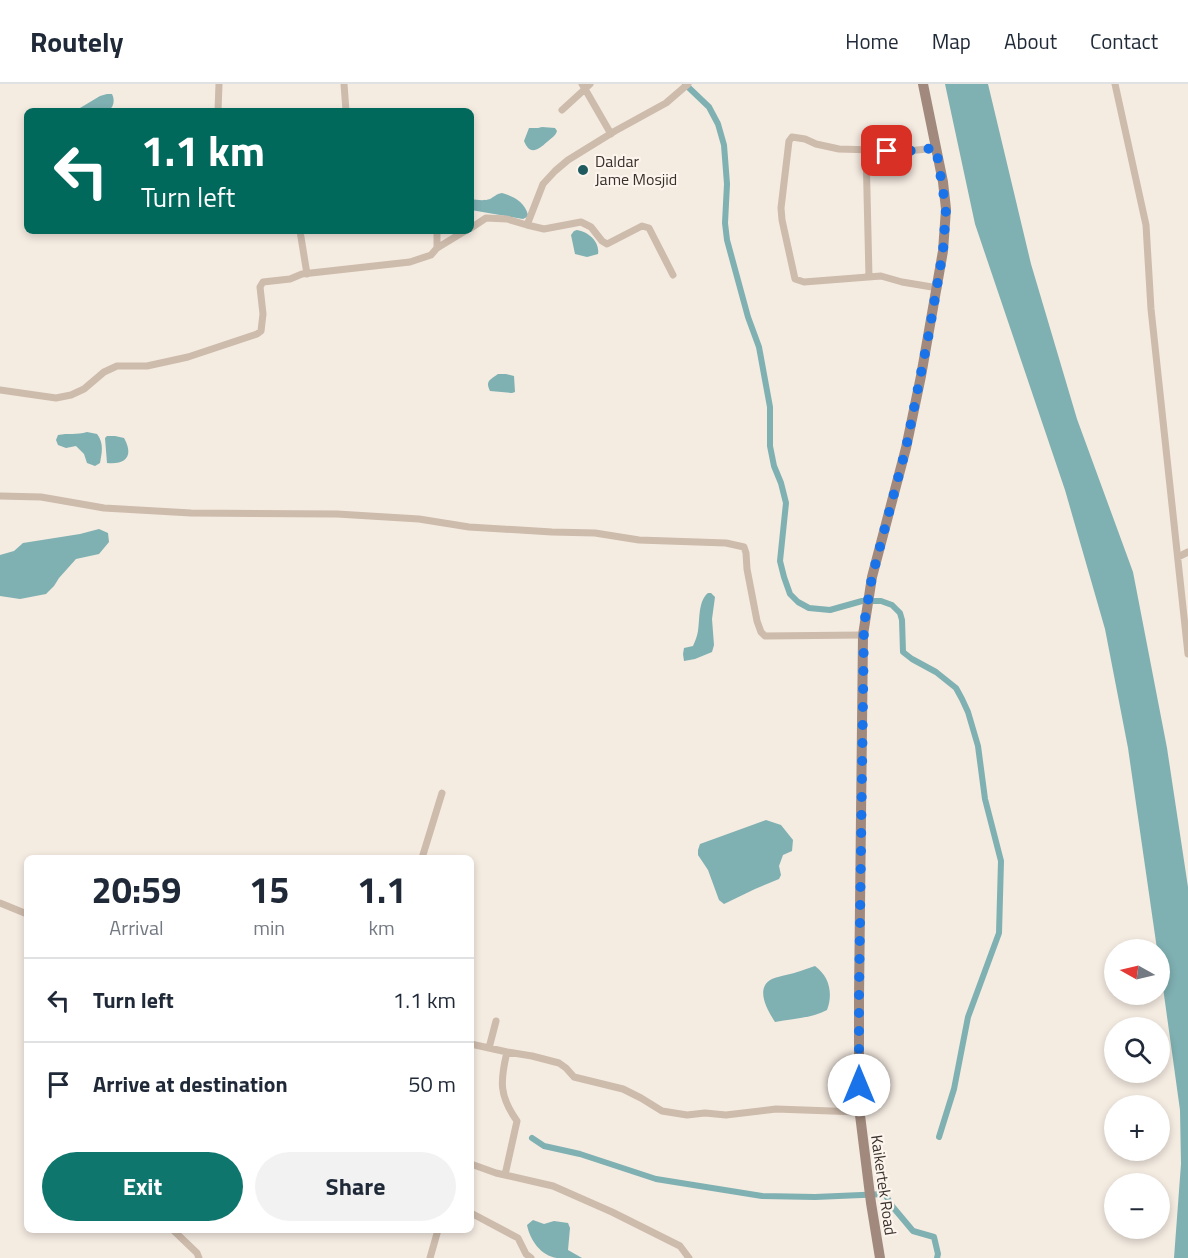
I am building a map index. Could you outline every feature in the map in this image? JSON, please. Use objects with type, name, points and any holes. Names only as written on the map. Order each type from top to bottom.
[{"type":"main road","name":"Kaikertek Road","points":[[880,1258],[859,1112],[864,630],[872,577],[906,448],[938,288],[943,251],[946,209],[923,84]]},
{"type":"street","points":[[218,108],[219,84]]},
{"type":"street","points":[[344,84],[346,108]]},
{"type":"street","points":[[528,225],[543,184],[568,160],[666,103],[688,84]]},
{"type":"street","points":[[1115,84],[1146,225],[1151,309],[1188,654]]},
{"type":"street","points":[[562,110],[586,86],[611,134]]},
{"type":"street","points":[[936,148],[908,151],[866,150],[839,148],[816,144],[797,137],[790,138],[781,208],[795,279],[804,282],[881,276],[938,288]]},
{"type":"street","points":[[866,150],[869,277]]},
{"type":"street","points":[[474,226],[486,218],[507,219],[544,229],[581,222],[591,227],[607,244],[642,226],[649,228],[673,275]]},
{"type":"street","points":[[300,234],[307,274]]},
{"type":"street","points":[[437,234],[437,248]]},
{"type":"street","points":[[0,390],[56,398],[71,395],[84,389],[104,372],[117,366],[147,366],[188,357],[257,334],[261,331],[262,324],[260,286],[263,282],[290,279],[307,274],[410,262],[431,255],[437,248],[460,234]]},
{"type":"street","points":[[0,496],[41,497],[115,509],[191,513],[337,514],[419,519],[469,527],[523,531],[595,533],[639,540],[726,543],[744,548],[757,621],[760,632],[765,636],[864,630]]},
{"type":"street","points":[[1178,557],[1188,552]]},
{"type":"street","points":[[423,855],[442,793]]},
{"type":"street","points":[[0,903],[24,913]]},
{"type":"street","points":[[489,1048],[496,1021]]},
{"type":"street","points":[[474,1045],[559,1063],[574,1077],[623,1089],[662,1111],[670,1113],[726,1115],[776,1109],[859,1112]]},
{"type":"street","points":[[505,1175],[517,1121],[507,1108],[501,1084],[507,1052]]},
{"type":"street","points":[[474,1165],[496,1173],[553,1186],[574,1195],[680,1246],[689,1258]]},
{"type":"street","points":[[474,1215],[518,1238],[526,1254],[531,1258]]},
{"type":"street","points":[[176,1233],[197,1253],[199,1258]]},
{"type":"street","points":[[430,1258],[437,1233]]},
{"type":"water","points":[[945,84],[988,84],[1031,264],[1077,419],[1133,572],[1167,748],[1188,887],[1188,1258],[1174,1258],[1181,1164],[1180,1110],[1170,1038],[1170,1017],[1167,1017],[1165,1005],[1170,1005],[1170,939],[1156,939],[1128,748],[1105,629],[1065,490],[975,224]]},
{"type":"water","points":[[112,94],[114,101],[112,108],[80,108],[100,96]]},
{"type":"water","points":[[529,128],[555,128],[557,131],[540,147],[534,150],[529,149],[524,141]]},
{"type":"water","points":[[502,193],[521,203],[526,210],[527,217],[523,219],[474,211],[474,199],[488,200]]},
{"type":"water","points":[[577,230],[593,238],[598,254],[587,257],[575,254],[571,235]]},
{"type":"water","points":[[498,374],[514,376],[515,392],[490,391],[488,383]]},
{"type":"water","points":[[87,432],[97,434],[102,444],[100,463],[95,466],[87,463],[84,454],[76,446],[66,448],[58,445],[56,440],[58,435]]},
{"type":"water","points":[[107,436],[124,438],[128,454],[123,461],[107,463],[105,438]]},
{"type":"water","points":[[99,529],[108,533],[109,542],[99,554],[76,559],[46,594],[20,599],[0,596],[0,555],[14,551],[23,543]]},
{"type":"water","points":[[708,593],[715,597],[712,652],[684,661],[684,648],[693,646],[698,633],[702,601]]},
{"type":"water","points":[[766,820],[781,825],[793,840],[792,851],[783,855],[779,866],[781,875],[779,879],[724,904],[719,900],[708,870],[698,855],[700,844]]},
{"type":"water","points":[[815,966],[824,975],[829,986],[830,998],[827,1010],[808,1017],[775,1022],[764,1000],[764,988],[767,983],[772,979]]},
{"type":"water","points":[[533,1220],[544,1224],[554,1221],[568,1223],[570,1228],[568,1250],[582,1258],[551,1257],[541,1251],[528,1231],[527,1225]]},
{"type":"waterway","points":[[685,84],[709,107],[718,124],[724,145],[727,240],[748,317],[759,347],[770,407],[770,446],[786,503],[780,561],[790,594],[809,608],[830,610],[862,601],[881,601],[892,605],[900,613],[902,620],[903,652],[936,672],[956,688],[968,712],[978,746],[985,799],[1001,861],[999,933],[968,1017],[954,1089],[939,1137]]},
{"type":"waterway","points":[[532,1138],[544,1146],[580,1154],[656,1179],[762,1196],[815,1197],[885,1194],[913,1231],[934,1237],[937,1258]]},
{"type":"place","name":"Daldar Jame Mosjid","points":[[583,170]]},
{"type":"route","points":[[859,1085],[864,624],[872,577],[906,448],[925,354],[943,251],[946,215],[943,182],[936,148],[887,151]]}]
